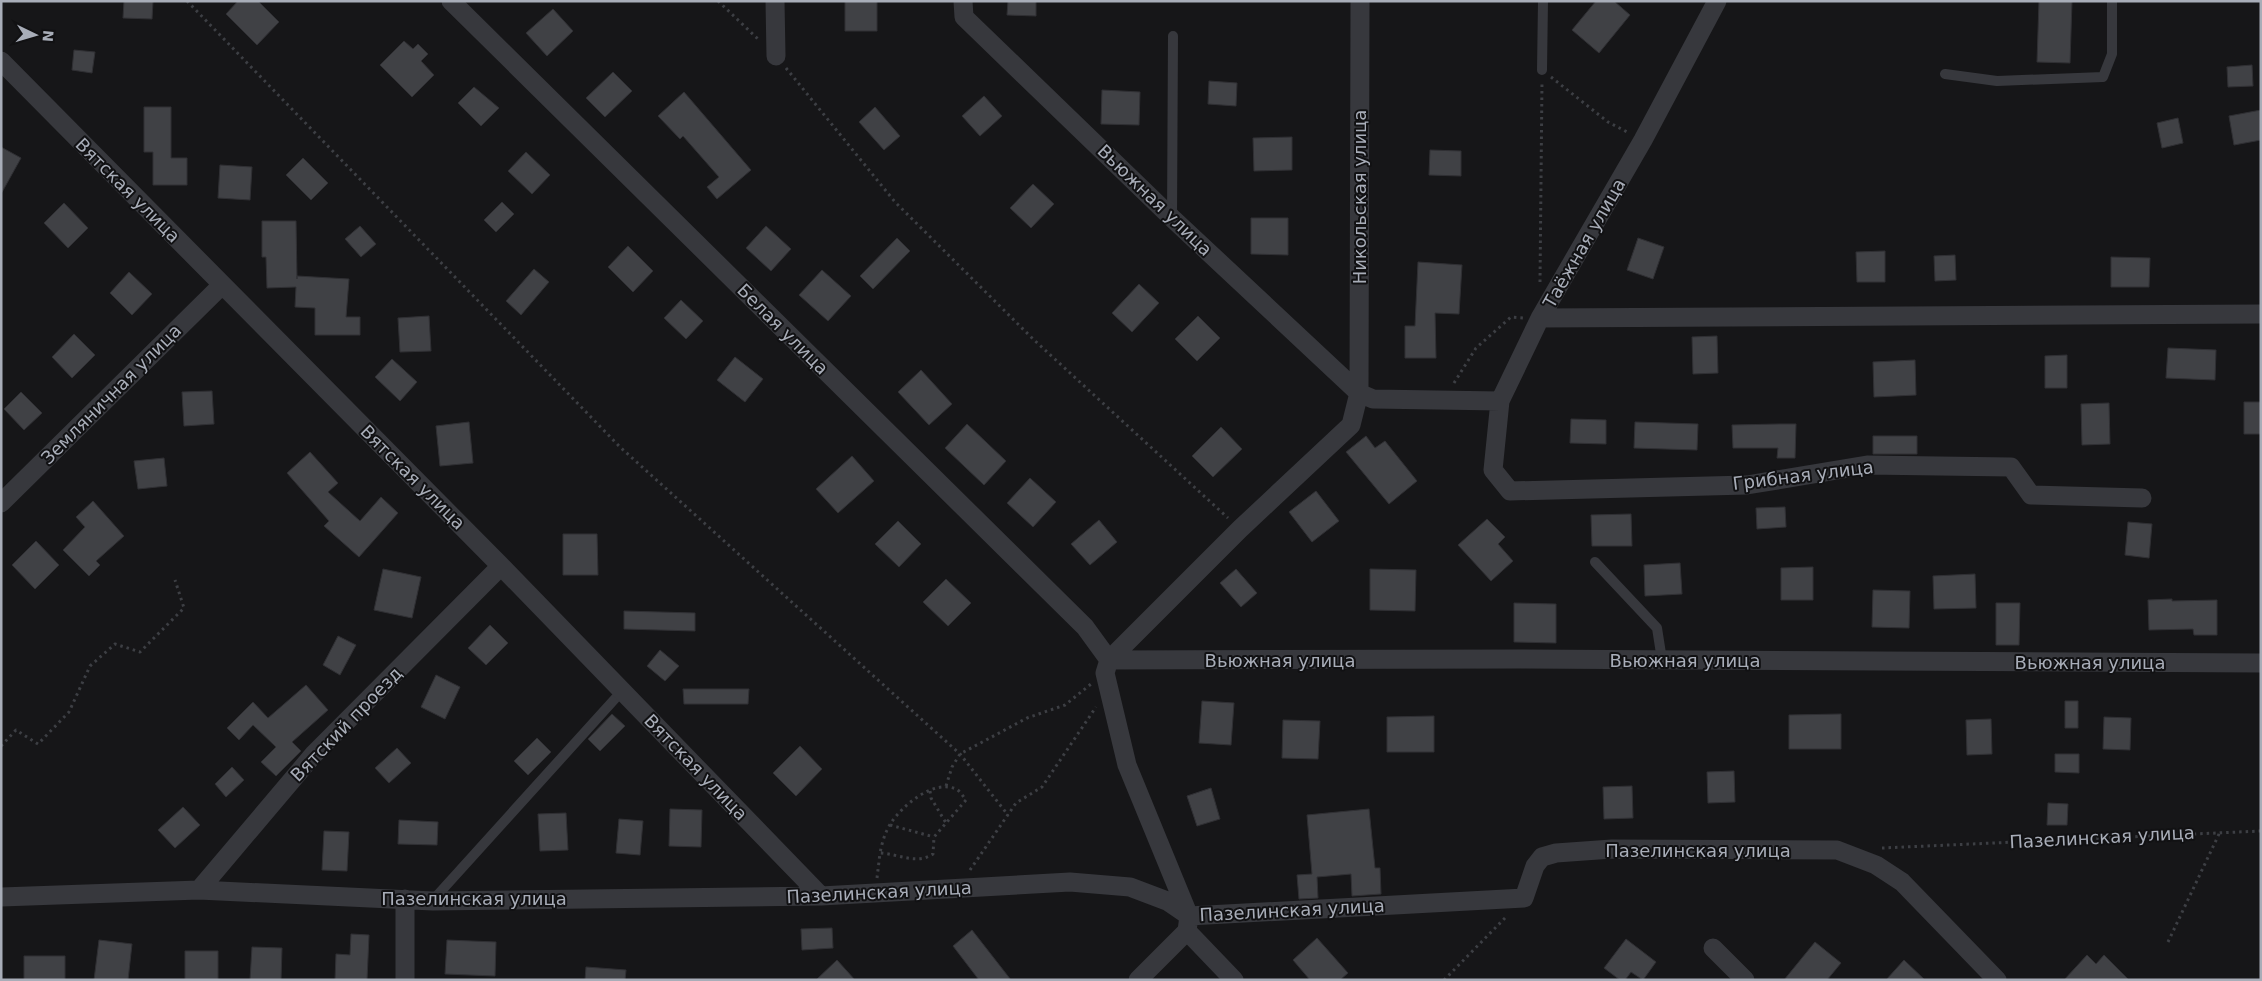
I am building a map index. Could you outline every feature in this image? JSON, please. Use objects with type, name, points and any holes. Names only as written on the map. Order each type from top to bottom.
[{"type":"street","name":"Белая улица","points":[[451,1],[1084,627],[1108,674]]},
{"type":"street","points":[[775,1],[776,56]]},
{"type":"street","name":"Вьюжная улица","points":[[963,1],[964,17],[1172,218],[1359,392]]},
{"type":"street","name":"Никольская улица","points":[[1108,674],[1240,529],[1350,425],[1359,392],[1360,1]]},
{"type":"street","name":"Таёжная улица","points":[[1510,491],[1493,470],[1500,402],[1540,318],[1643,140],[1717,1]]},
{"type":"street","name":"Вятская улица","points":[[1,61],[502,566],[821,896]]},
{"type":"street","name":"Земляничная улица","points":[[1,503],[222,285]]},
{"type":"street","points":[[1540,318],[2261,314]]},
{"type":"street","points":[[1359,392],[1373,399],[1500,402]]},
{"type":"street","name":"Грибная улица","points":[[1510,491],[1747,485],[1867,465],[2011,467],[2031,495],[2142,498]]},
{"type":"street","name":"Вятский проезд","points":[[199,890],[314,754],[502,566]]},
{"type":"street","name":"Вьюжная улица","points":[[1108,674],[1662,660],[2261,663]]},
{"type":"street","points":[[1108,674],[1127,765],[1188,923],[1234,980]]},
{"type":"street","name":"Пазелинская улица","points":[[1,896],[199,890],[433,901],[821,896],[1070,882],[1130,887],[1167,901],[1188,923],[1524,898],[1535,866],[1542,857],[1556,853],[1612,849],[1837,850],[1876,865],[1902,882],[1997,980]]},
{"type":"street","points":[[405,899],[405,980]]},
{"type":"street","points":[[1138,980],[1188,923]]},
{"type":"street","points":[[1713,948],[1745,980]]},
{"type":"lane","points":[[1542,70],[1543,1]]},
{"type":"lane","points":[[1945,74],[1997,81],[2103,77],[2112,54],[2112,1]]},
{"type":"lane","points":[[1172,218],[1173,36]]},
{"type":"lane","points":[[1595,562],[1657,628],[1662,660]]},
{"type":"lane","points":[[433,901],[622,691]]},
{"type":"path","points":[[187,1],[620,447],[960,754],[1008,815]]},
{"type":"path","points":[[718,1],[776,56],[895,202],[1034,339],[1240,529]]},
{"type":"path","points":[[1542,70],[1608,122],[1643,140]]},
{"type":"path","points":[[1540,289],[1542,70]]},
{"type":"path","points":[[1443,400],[1476,348],[1511,317],[1540,318]]},
{"type":"path","points":[[1,746],[16,730],[38,744],[69,712],[90,666],[115,644],[140,652],[184,608],[176,580]]},
{"type":"path","points":[[946,786],[952,767],[960,754],[1027,718],[1065,705],[1108,674]]},
{"type":"path","points":[[961,888],[974,863],[1016,803],[1042,787],[1108,674]]},
{"type":"path","points":[[876,881],[880,852],[890,825],[900,811],[930,791],[946,786],[958,790],[966,800],[934,837],[933,854],[924,860],[913,860],[895,854],[880,852]]},
{"type":"path","points":[[930,791],[931,798],[946,823]]},
{"type":"path","points":[[890,825],[934,837]]},
{"type":"path","name":"Пазелинская улица","points":[[1876,848],[2261,831]]},
{"type":"path","points":[[2168,942],[2220,832]]},
{"type":"path","points":[[1444,980],[1524,898]]},
{"type":"building","points":[[124,1],[153,1],[152,19],[123,18]]},
{"type":"building","points":[[238,1],[258,1],[279,22],[257,45],[226,14]]},
{"type":"building","points":[[845,1],[877,1],[877,31],[845,31]]},
{"type":"building","points":[[1008,1],[1036,1],[1036,16],[1007,15]]},
{"type":"building","points":[[1596,1],[1614,1],[1630,15],[1599,53],[1572,30]]},
{"type":"building","points":[[2039,1],[2072,1],[2070,63],[2037,62]]},
{"type":"building","points":[[553,9],[573,31],[547,56],[526,33]]},
{"type":"building","points":[[404,41],[413,49],[418,44],[428,54],[421,61],[434,75],[412,97],[380,65]]},
{"type":"building","points":[[74,50],[95,52],[92,73],[72,70]]},
{"type":"building","points":[[2252,65],[2253,86],[2228,87],[2227,67]]},
{"type":"building","points":[[613,72],[632,91],[605,117],[586,98]]},
{"type":"building","points":[[1209,81],[1237,83],[1236,106],[1208,104]]},
{"type":"building","points":[[474,87],[499,108],[481,126],[458,103]]},
{"type":"building","points":[[1102,90],[1140,92],[1139,125],[1101,124]]},
{"type":"building","points":[[684,92],[751,170],[717,199],[707,187],[719,177],[683,136],[680,139],[658,116]]},
{"type":"building","points":[[984,96],[1002,116],[980,136],[962,116]]},
{"type":"building","points":[[144,107],[171,107],[171,158],[187,158],[187,185],[153,185],[153,152],[144,152]]},
{"type":"building","points":[[875,107],[900,136],[884,150],[859,122]]},
{"type":"building","points":[[2261,110],[2261,140],[2234,145],[2229,116]]},
{"type":"building","points":[[2178,118],[2183,143],[2162,148],[2157,123]]},
{"type":"building","points":[[1292,137],[1292,170],[1254,171],[1253,138]]},
{"type":"building","points":[[1,147],[21,158],[1,194]]},
{"type":"building","points":[[1430,150],[1461,151],[1461,176],[1429,175]]},
{"type":"building","points":[[526,152],[550,175],[532,194],[508,171]]},
{"type":"building","points":[[303,158],[328,183],[311,200],[286,175]]},
{"type":"building","points":[[220,165],[252,167],[250,200],[218,198]]},
{"type":"building","points":[[1033,184],[1054,204],[1031,228],[1010,208]]},
{"type":"building","points":[[502,202],[514,214],[496,232],[484,220]]},
{"type":"building","points":[[64,203],[88,228],[68,248],[44,223]]},
{"type":"building","points":[[1251,218],[1288,218],[1288,255],[1251,254]]},
{"type":"building","points":[[262,221],[296,221],[297,279],[297,276],[349,279],[346,317],[360,317],[360,335],[315,335],[315,308],[295,307],[296,287],[267,288],[266,257],[262,257]]},
{"type":"building","points":[[360,226],[376,244],[361,257],[345,239]]},
{"type":"building","points":[[766,226],[791,249],[771,271],[746,248]]},
{"type":"building","points":[[897,238],[910,251],[873,289],[860,276]]},
{"type":"building","points":[[1638,238],[1664,247],[1653,279],[1627,270]]},
{"type":"building","points":[[628,246],[653,271],[633,292],[608,267]]},
{"type":"building","points":[[1885,251],[1885,282],[1857,282],[1856,252]]},
{"type":"building","points":[[1955,255],[1956,280],[1935,281],[1934,256]]},
{"type":"building","points":[[2111,257],[2150,258],[2149,287],[2111,287]]},
{"type":"building","points":[[1418,262],[1462,265],[1459,314],[1435,313],[1436,358],[1405,358],[1405,326],[1415,326]]},
{"type":"building","points":[[534,269],[549,282],[521,315],[506,301]]},
{"type":"building","points":[[822,270],[851,296],[828,321],[799,295]]},
{"type":"building","points":[[129,272],[152,294],[132,315],[110,293]]},
{"type":"building","points":[[1139,284],[1159,303],[1132,332],[1112,313]]},
{"type":"building","points":[[681,300],[703,321],[686,339],[664,318]]},
{"type":"building","points":[[429,316],[431,351],[400,352],[398,318]]},
{"type":"building","points":[[1198,316],[1220,338],[1197,361],[1175,339]]},
{"type":"building","points":[[74,334],[95,355],[72,378],[52,357]]},
{"type":"building","points":[[1717,336],[1718,373],[1693,374],[1692,337]]},
{"type":"building","points":[[2168,348],[2216,350],[2215,380],[2166,378]]},
{"type":"building","points":[[2067,355],[2067,388],[2045,388],[2045,356]]},
{"type":"building","points":[[735,357],[763,379],[745,402],[717,380]]},
{"type":"building","points":[[392,359],[417,382],[400,401],[375,377]]},
{"type":"building","points":[[1915,360],[1916,395],[1874,397],[1873,362]]},
{"type":"building","points":[[921,370],[952,404],[929,425],[898,392]]},
{"type":"building","points":[[212,391],[214,424],[184,426],[182,392]]},
{"type":"building","points":[[21,392],[42,413],[24,430],[4,409]]},
{"type":"building","points":[[2244,402],[2261,402],[2261,434],[2244,434]]},
{"type":"building","points":[[2109,403],[2110,444],[2082,445],[2081,404]]},
{"type":"building","points":[[1571,419],[1606,420],[1606,444],[1570,443]]},
{"type":"building","points":[[469,422],[473,463],[440,466],[436,426]]},
{"type":"building","points":[[1635,422],[1698,424],[1697,450],[1634,448]]},
{"type":"building","points":[[967,424],[1006,461],[984,485],[945,448]]},
{"type":"building","points":[[1796,424],[1795,458],[1777,458],[1778,448],[1733,448],[1732,425]]},
{"type":"building","points":[[1221,427],[1242,449],[1213,477],[1192,456]]},
{"type":"building","points":[[1366,436],[1375,448],[1385,441],[1417,481],[1389,504],[1346,452]]},
{"type":"building","points":[[1873,436],[1917,436],[1917,454],[1873,454]]},
{"type":"building","points":[[310,452],[338,483],[328,492],[360,521],[381,497],[398,513],[359,557],[324,526],[329,521],[287,473]]},
{"type":"building","points":[[852,456],[874,481],[838,513],[816,489]]},
{"type":"building","points":[[164,458],[167,486],[138,489],[134,461]]},
{"type":"building","points":[[1030,478],[1056,502],[1033,527],[1007,503]]},
{"type":"building","points":[[1316,491],[1339,521],[1312,542],[1289,512]]},
{"type":"building","points":[[93,501],[124,536],[96,561],[100,565],[89,576],[63,550],[85,527],[76,517]]},
{"type":"building","points":[[1785,507],[1786,527],[1757,529],[1756,508]]},
{"type":"building","points":[[1631,514],[1632,546],[1592,546],[1591,515]]},
{"type":"building","points":[[1487,519],[1505,537],[1498,544],[1513,561],[1491,581],[1458,545]]},
{"type":"building","points":[[1099,520],[1117,542],[1090,565],[1071,544]]},
{"type":"building","points":[[898,521],[921,544],[899,567],[875,544]]},
{"type":"building","points":[[2128,522],[2152,524],[2149,558],[2125,555]]},
{"type":"building","points":[[563,534],[597,534],[598,575],[563,575]]},
{"type":"building","points":[[36,541],[59,565],[35,589],[12,565]]},
{"type":"building","points":[[1680,563],[1682,594],[1645,596],[1644,565]]},
{"type":"building","points":[[1813,567],[1813,600],[1781,600],[1781,568]]},
{"type":"building","points":[[383,569],[421,577],[412,618],[374,610]]},
{"type":"building","points":[[1236,569],[1257,593],[1241,607],[1220,583]]},
{"type":"building","points":[[1370,569],[1416,570],[1415,611],[1370,610]]},
{"type":"building","points":[[1975,574],[1976,608],[1934,609],[1933,576]]},
{"type":"building","points":[[946,579],[971,603],[948,626],[923,602]]},
{"type":"building","points":[[1873,590],[1910,591],[1909,628],[1872,627]]},
{"type":"building","points":[[2172,599],[2172,601],[2217,600],[2217,635],[2194,635],[2193,629],[2149,630],[2148,600]]},
{"type":"building","points":[[1514,603],[1556,604],[1556,643],[1514,642]]},
{"type":"building","points":[[1996,603],[2020,603],[2019,645],[1996,645]]},
{"type":"building","points":[[624,611],[695,613],[695,631],[624,629]]},
{"type":"building","points":[[490,625],[508,643],[486,665],[468,648]]},
{"type":"building","points":[[338,636],[356,645],[340,675],[323,665]]},
{"type":"building","points":[[660,650],[679,666],[665,681],[647,666]]},
{"type":"building","points":[[436,675],[460,687],[445,719],[421,707]]},
{"type":"building","points":[[306,685],[328,710],[292,742],[301,751],[276,776],[261,762],[276,747],[253,725],[239,740],[227,728],[253,702],[268,718]]},
{"type":"building","points":[[683,689],[749,689],[748,704],[684,704]]},
{"type":"building","points":[[1202,701],[1234,703],[1231,745],[1199,743]]},
{"type":"building","points":[[2065,701],[2078,701],[2078,728],[2065,728]]},
{"type":"building","points":[[612,714],[625,726],[600,751],[588,739]]},
{"type":"building","points":[[1841,714],[1841,749],[1789,749],[1789,715]]},
{"type":"building","points":[[1434,716],[1434,752],[1387,752],[1387,717]]},
{"type":"building","points":[[2104,717],[2131,718],[2130,750],[2103,749]]},
{"type":"building","points":[[1991,719],[1992,754],[1967,755],[1966,720]]},
{"type":"building","points":[[1283,720],[1320,721],[1318,759],[1282,758]]},
{"type":"building","points":[[537,738],[551,752],[528,775],[514,761]]},
{"type":"building","points":[[800,746],[822,769],[796,796],[773,773]]},
{"type":"building","points":[[397,748],[411,763],[389,783],[375,768]]},
{"type":"building","points":[[2055,754],[2079,754],[2079,773],[2055,772]]},
{"type":"building","points":[[232,767],[244,780],[226,797],[215,784]]},
{"type":"building","points":[[1734,771],[1735,802],[1708,803],[1707,772]]},
{"type":"building","points":[[1632,786],[1633,818],[1604,819],[1603,787]]},
{"type":"building","points":[[1211,788],[1220,819],[1197,826],[1187,796]]},
{"type":"building","points":[[2048,803],[2068,804],[2067,825],[2047,825]]},
{"type":"building","points":[[183,807],[200,825],[175,848],[158,830]]},
{"type":"building","points":[[670,809],[702,810],[701,847],[669,846]]},
{"type":"building","points":[[1369,809],[1375,868],[1380,868],[1381,894],[1352,896],[1351,874],[1317,877],[1318,898],[1299,899],[1297,875],[1312,874],[1307,815]]},
{"type":"building","points":[[566,813],[568,850],[540,851],[538,814]]},
{"type":"building","points":[[619,819],[643,821],[640,855],[616,853]]},
{"type":"building","points":[[399,820],[438,822],[437,845],[398,844]]},
{"type":"building","points":[[324,831],[349,832],[347,871],[322,870]]},
{"type":"building","points":[[832,928],[833,948],[802,950],[801,929]]},
{"type":"building","points":[[972,930],[1011,980],[979,980],[953,946]]},
{"type":"building","points":[[351,934],[369,935],[367,980],[335,980],[336,954],[350,955]]},
{"type":"building","points":[[1317,938],[1348,973],[1340,980],[1310,980],[1293,960]]},
{"type":"building","points":[[1626,939],[1656,962],[1643,980],[1631,972],[1625,980],[1620,980],[1604,968]]},
{"type":"building","points":[[99,940],[132,944],[128,980],[94,980]]},
{"type":"building","points":[[447,940],[496,942],[495,976],[445,974]]},
{"type":"building","points":[[1815,942],[1841,963],[1827,980],[1784,980]]},
{"type":"building","points":[[252,947],[282,948],[281,980],[250,980]]},
{"type":"building","points":[[185,951],[218,951],[218,980],[185,980]]},
{"type":"building","points":[[2087,955],[2096,964],[2104,955],[2129,980],[2064,980]]},
{"type":"building","points":[[24,956],[65,956],[65,980],[24,980]]},
{"type":"building","points":[[837,960],[855,980],[816,980]]},
{"type":"building","points":[[1904,960],[1925,980],[1886,980]]},
{"type":"building","points":[[586,967],[626,970],[625,980],[585,980]]}]
